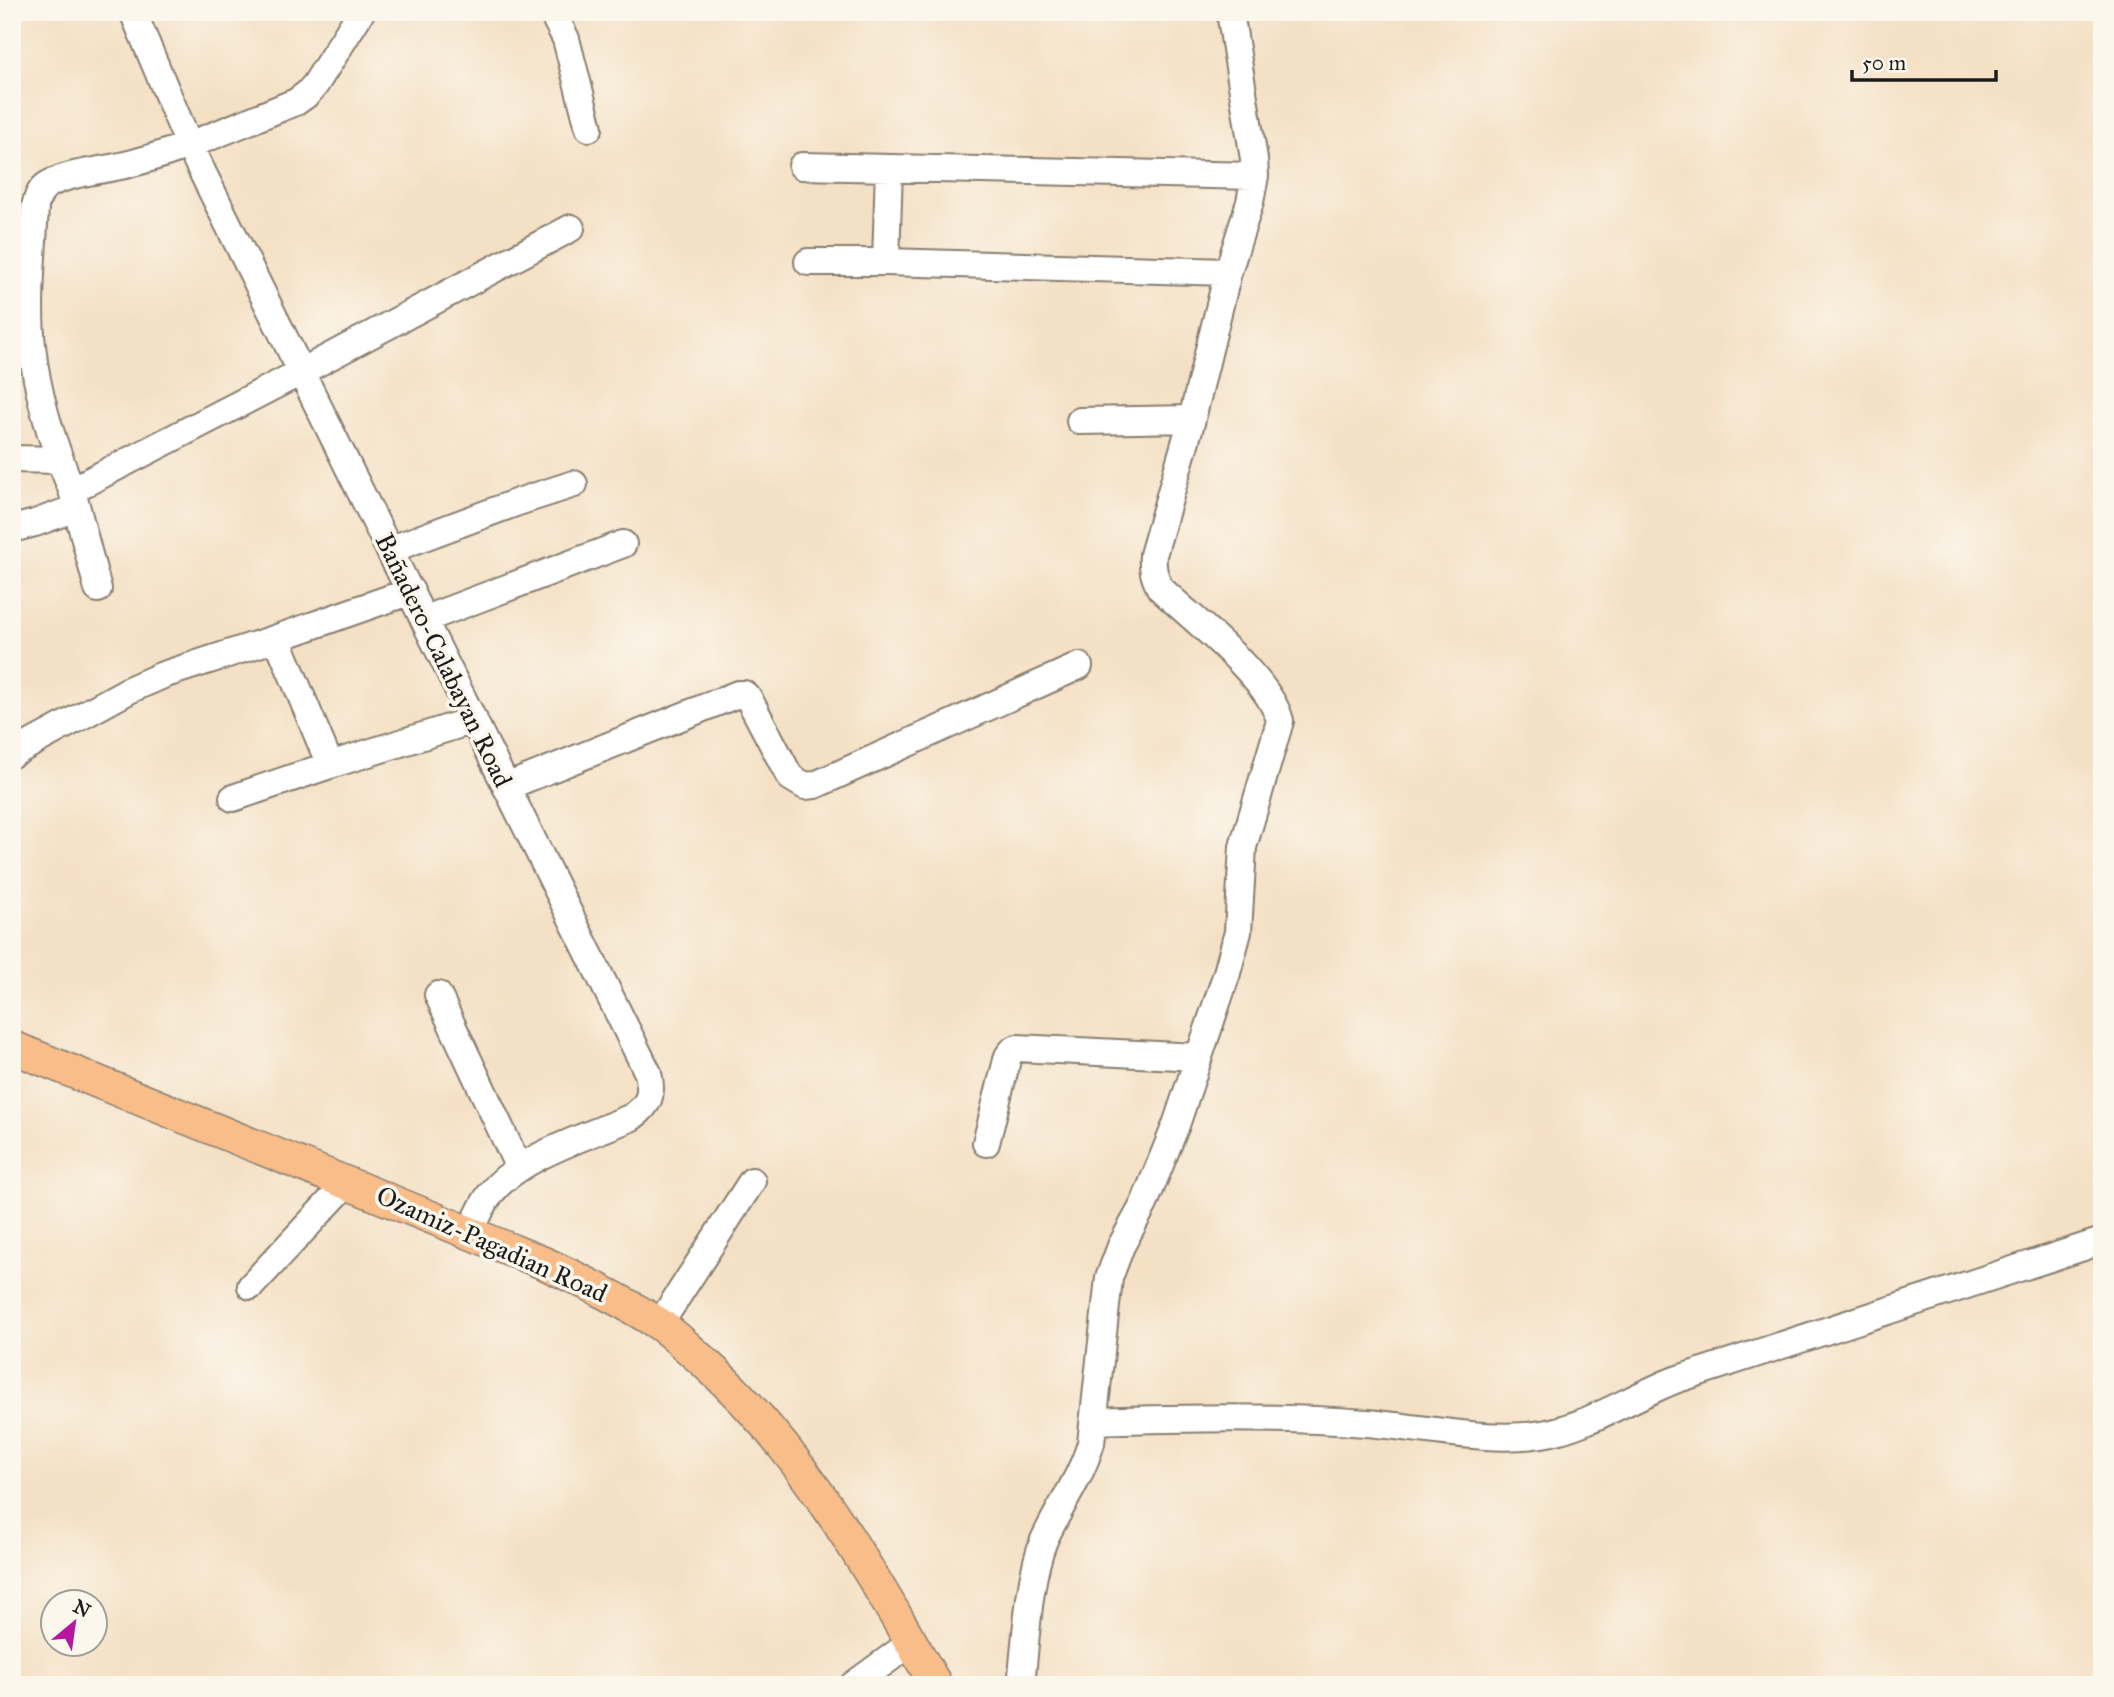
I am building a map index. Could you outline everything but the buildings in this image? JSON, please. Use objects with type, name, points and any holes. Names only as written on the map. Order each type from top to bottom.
[{"type":"main road","name":"Ozamiz-Pagadian Road","points":[[12,1047],[471,1231],[597,1287],[660,1325],[729,1384],[765,1422],[800,1466],[834,1514],[936,1685]]},
{"type":"street","name":"Bañadero-Calabayan Road","points":[[133,12],[189,145],[648,1073],[651,1089],[642,1110],[519,1168],[490,1194],[471,1231]]},
{"type":"street","points":[[99,589],[41,396],[32,346],[30,310],[35,206],[40,192],[49,184],[63,179],[134,163],[189,145],[296,102],[307,94],[361,12]]},
{"type":"street","points":[[552,12],[566,39],[589,128]]},
{"type":"street","points":[[1021,1685],[1037,1564],[1044,1541],[1085,1465],[1091,1443],[1107,1291],[1114,1262],[1144,1203],[1176,1125],[1227,973],[1238,932],[1243,847],[1280,721],[1271,698],[1230,652],[1160,588],[1152,565],[1255,176],[1230,12]]},
{"type":"street","points":[[802,166],[1255,176]]},
{"type":"street","points":[[886,262],[889,168]]},
{"type":"street","points":[[12,529],[35,523],[301,372],[570,228]]},
{"type":"street","points":[[808,262],[1228,272]]},
{"type":"street","points":[[1080,421],[1192,419]]},
{"type":"street","points":[[12,459],[60,460]]},
{"type":"street","points":[[389,550],[574,484]]},
{"type":"street","points":[[425,619],[622,544]]},
{"type":"street","points":[[12,754],[131,689],[163,675],[411,591]]},
{"type":"street","points":[[277,638],[330,765]]},
{"type":"street","points":[[506,787],[738,694],[744,694],[750,699],[790,777],[805,786],[815,785],[1079,666]]},
{"type":"street","points":[[233,798],[474,720]]},
{"type":"street","points":[[438,995],[519,1168]]},
{"type":"street","points":[[986,1143],[1008,1056],[1017,1048],[1198,1057]]},
{"type":"street","points":[[660,1325],[752,1181]]},
{"type":"street","points":[[251,1286],[348,1182]]},
{"type":"street","points":[[1094,1421],[1181,1418],[1365,1423],[1507,1437],[1542,1434],[1575,1426],[1675,1380],[2102,1241]]},
{"type":"street","points":[[853,1685],[912,1642]]},
{"type":"waterway","points":[[2097,771],[2102,770]]}]
